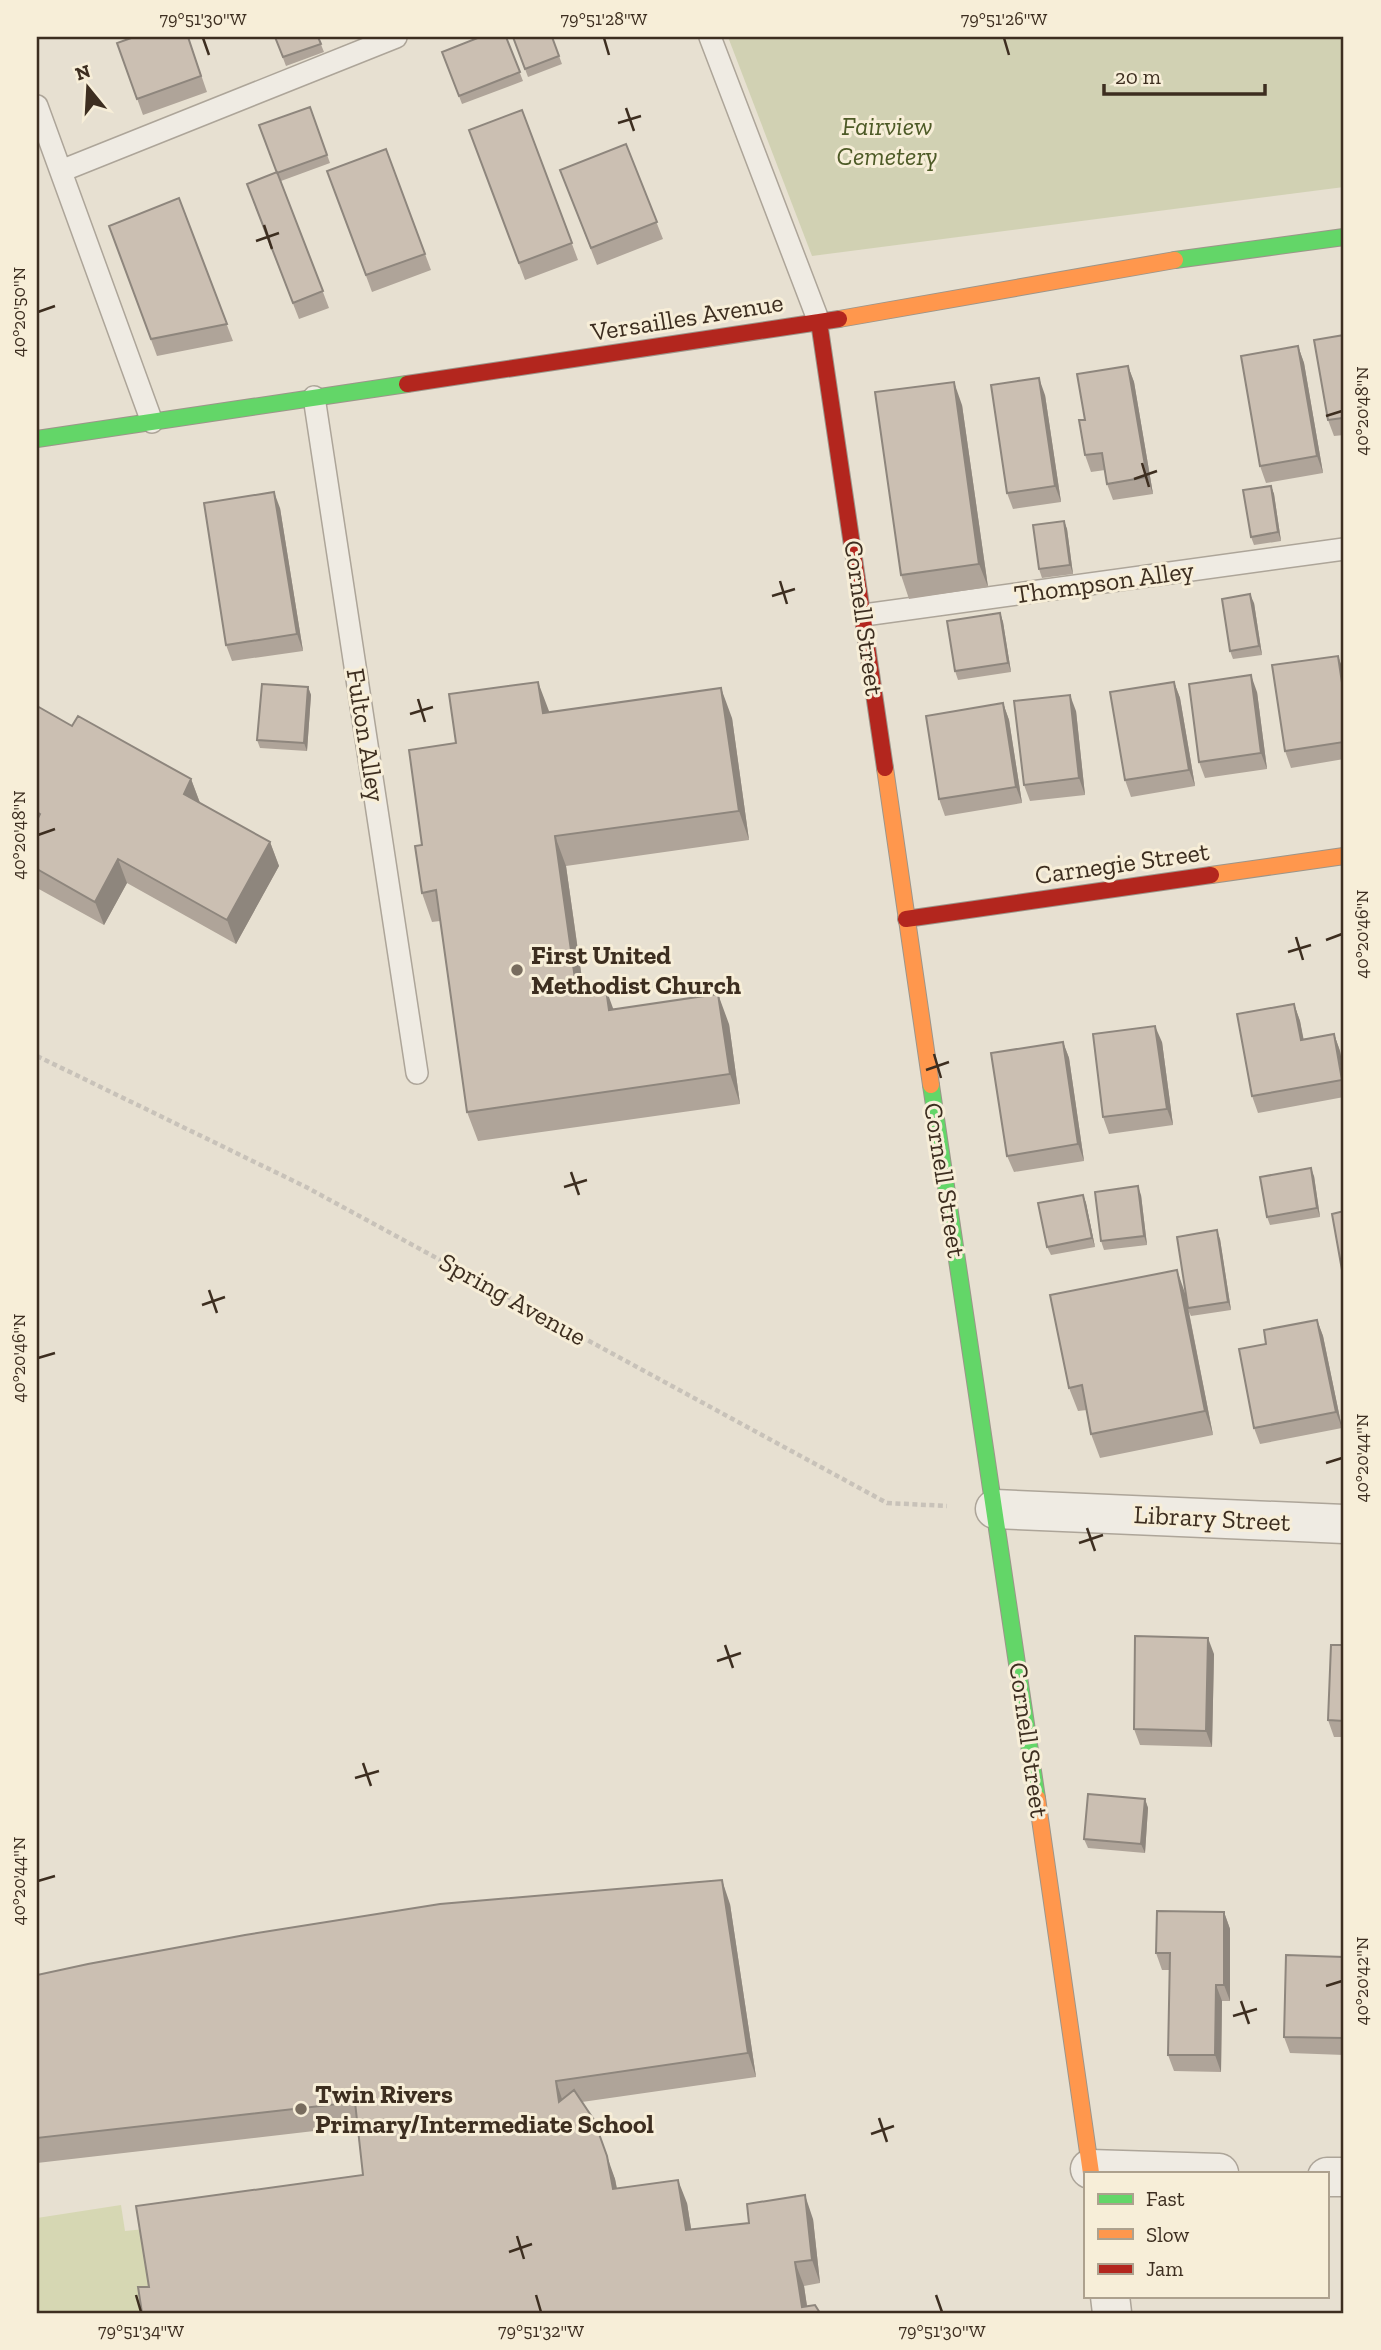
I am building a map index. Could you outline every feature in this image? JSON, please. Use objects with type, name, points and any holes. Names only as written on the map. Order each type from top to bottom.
[{"type":"street","name":"Versailles Avenue","points":[[37,439],[819,322],[1169,261],[1344,237]]},
{"type":"street","name":"Cornell Street","points":[[819,322],[1091,2171]]},
{"type":"street","name":"Carnegie Street","points":[[906,919],[1344,856]]},
{"type":"street","name":"Library Street","points":[[995,1509],[1344,1524]]},
{"type":"street","points":[[1091,2171],[1155,2172]]},
{"type":"lane","points":[[61,171],[396,37]]},
{"type":"lane","name":"Cornell Street","points":[[710,37],[819,322]]},
{"type":"lane","points":[[37,106],[152,422]]},
{"type":"lane","name":"Fulton Alley","points":[[314,397],[417,1073]]},
{"type":"lane","name":"Thompson Alley","points":[[864,615],[1344,549]]},
{"type":"path","name":"Spring Avenue","points":[[37,1056],[306,1187],[887,1503],[995,1509]]},
{"type":"green space","name":"Fairview Cemetery","points":[[728,37],[1344,37],[1344,187],[812,256]]},
{"type":"green space","points":[[121,2205],[125,2231],[145,2229],[158,2310],[147,2313],[37,2313],[37,2218]]},
{"type":"building","points":[[134,37],[188,37],[201,76],[137,99],[117,43]]},
{"type":"building","points":[[275,37],[318,37],[321,44],[283,57]]},
{"type":"building","points":[[480,37],[506,37],[520,72],[459,96],[442,52]]},
{"type":"building","points":[[513,37],[552,37],[559,56],[525,69]]},
{"type":"building","points":[[310,107],[327,155],[277,173],[259,125]]},
{"type":"building","points":[[522,110],[572,243],[519,263],[469,130]]},
{"type":"building","points":[[626,144],[657,222],[591,248],[560,170]]},
{"type":"building","points":[[386,149],[425,254],[366,275],[327,171]]},
{"type":"building","points":[[277,172],[323,291],[293,303],[247,184]]},
{"type":"building","points":[[179,198],[227,324],[151,339],[109,226]]},
{"type":"building","points":[[1344,335],[1344,427],[1343,418],[1328,420],[1314,340]]},
{"type":"building","points":[[1298,346],[1317,456],[1260,466],[1241,356]]},
{"type":"building","points":[[1128,366],[1147,477],[1107,484],[1102,453],[1085,455],[1079,420],[1085,420],[1077,374]]},
{"type":"building","points":[[1039,378],[1055,486],[1007,493],[991,385]]},
{"type":"building","points":[[954,382],[979,564],[901,575],[875,392]]},
{"type":"building","points":[[1271,486],[1278,532],[1251,537],[1243,490]]},
{"type":"building","points":[[274,492],[297,634],[226,645],[204,503]]},
{"type":"building","points":[[1064,521],[1070,565],[1039,569],[1033,525]]},
{"type":"building","points":[[1250,594],[1259,646],[1230,651],[1222,599]]},
{"type":"building","points":[[1000,613],[1008,663],[955,671],[947,621]]},
{"type":"building","points":[[1338,656],[1344,696],[1344,742],[1285,751],[1272,665]]},
{"type":"building","points":[[1251,675],[1261,753],[1199,762],[1189,684]]},
{"type":"building","name":"First United Methodist Church","points":[[538,682],[543,713],[721,688],[739,811],[555,836],[577,993],[606,989],[609,1010],[718,994],[730,1074],[467,1112],[436,890],[422,893],[415,846],[422,845],[409,750],[456,743],[449,694]]},
{"type":"building","points":[[1174,682],[1189,770],[1125,780],[1110,692]]},
{"type":"building","points":[[262,684],[308,687],[304,743],[257,740]]},
{"type":"building","points":[[1070,695],[1079,778],[1024,785],[1014,701]]},
{"type":"building","points":[[1003,703],[1016,787],[939,799],[926,716]]},
{"type":"building","points":[[37,706],[72,726],[78,716],[191,779],[184,794],[270,842],[227,920],[118,859],[95,902],[37,869],[37,820],[40,814],[37,812]]},
{"type":"building","points":[[1294,1004],[1301,1040],[1334,1034],[1342,1080],[1252,1096],[1237,1014]]},
{"type":"building","points":[[1155,1026],[1167,1109],[1103,1117],[1093,1034]]},
{"type":"building","points":[[1063,1042],[1078,1144],[1007,1156],[991,1053]]},
{"type":"building","points":[[1311,1168],[1317,1208],[1267,1217],[1260,1177]]},
{"type":"building","points":[[1138,1186],[1144,1236],[1101,1241],[1095,1192]]},
{"type":"building","points":[[1083,1195],[1092,1238],[1047,1247],[1038,1203]]},
{"type":"building","points":[[1344,1211],[1344,1269],[1342,1270],[1332,1214]]},
{"type":"building","points":[[1217,1230],[1228,1302],[1188,1308],[1177,1237]]},
{"type":"building","points":[[1177,1270],[1205,1411],[1091,1434],[1082,1385],[1069,1388],[1050,1295]]},
{"type":"building","points":[[1317,1320],[1336,1412],[1254,1428],[1239,1349],[1266,1344],[1264,1330]]},
{"type":"building","points":[[1135,1636],[1208,1638],[1206,1731],[1134,1729]]},
{"type":"building","points":[[1331,1645],[1344,1645],[1344,1721],[1328,1720]]},
{"type":"building","points":[[1088,1794],[1145,1799],[1141,1844],[1084,1839]]},
{"type":"building","name":"Twin Rivers Primary/Intermediate School","points":[[722,1880],[748,2053],[556,2081],[559,2102],[574,2090],[594,2120],[607,2156],[613,2189],[678,2180],[686,2230],[749,2223],[747,2204],[805,2195],[812,2260],[795,2262],[802,2307],[815,2305],[820,2313],[142,2313],[138,2287],[149,2287],[136,2206],[363,2175],[355,2102],[37,2138],[37,1975],[245,1935],[440,1904]]},
{"type":"building","points":[[1157,1911],[1224,1912],[1224,1985],[1216,1985],[1215,2055],[1168,2055],[1170,1953],[1156,1953]]},
{"type":"building","points":[[1286,1955],[1344,1957],[1344,2038],[1284,2037]]},
{"type":"traffic: fast","points":[[1175,260],[1344,237]]},
{"type":"traffic: fast","points":[[37,439],[407,384]]},
{"type":"traffic: fast","points":[[931,1085],[1037,1798]]},
{"type":"traffic: slow","points":[[839,319],[1175,260]]},
{"type":"traffic: slow","points":[[885,768],[931,1085]]},
{"type":"traffic: slow","points":[[1211,875],[1344,856]]},
{"type":"traffic: slow","points":[[1037,1798],[1091,2172]]},
{"type":"traffic: jam","points":[[407,384],[839,319]]},
{"type":"traffic: jam","points":[[819,322],[885,768]]},
{"type":"traffic: jam","points":[[906,919],[1211,875]]},
{"type":"place","name":"First United Methodist Church","points":[[517,970]]},
{"type":"place","name":"Twin Rivers Primary/Intermediate School","points":[[301,2109]]}]
